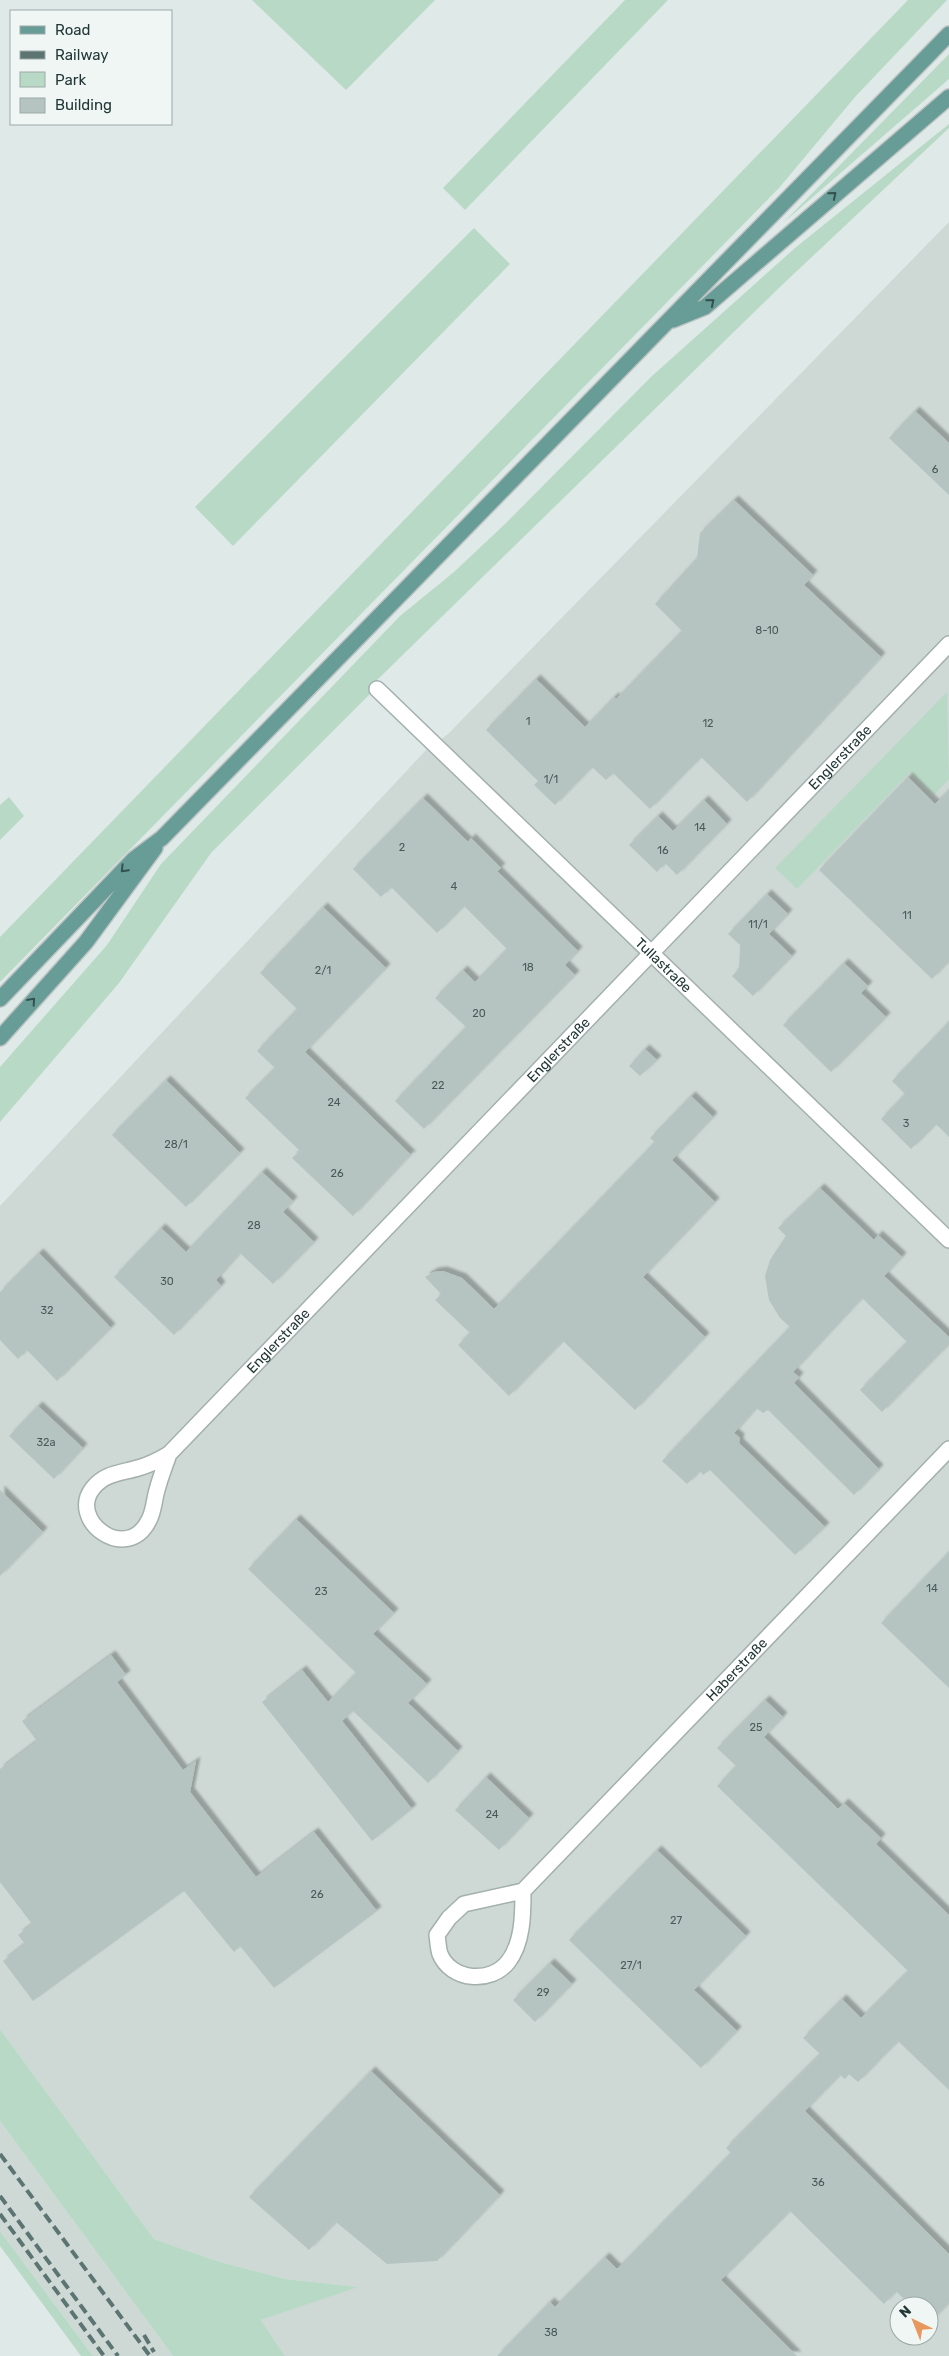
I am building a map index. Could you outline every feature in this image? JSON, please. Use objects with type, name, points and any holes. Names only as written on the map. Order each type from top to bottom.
[{"type":"main road","points":[[0,999],[134,859],[162,838],[949,34]]},
{"type":"main road","points":[[667,323],[706,307],[949,97]]},
{"type":"main road","points":[[0,1038],[86,942],[143,867],[162,838]]},
{"type":"street","name":"Englerstraße","points":[[169,1454],[149,1521],[138,1534],[126,1540],[109,1537],[101,1532],[94,1525],[88,1513],[87,1500],[92,1489],[103,1478],[116,1472],[150,1464],[169,1454],[652,955],[949,644]]},
{"type":"street","name":"Tullastraße","points":[[377,689],[949,1240]]},
{"type":"street","name":"Haberstraße","points":[[523,1891],[949,1449]]},
{"type":"street","points":[[523,1891],[523,1916],[520,1935],[516,1949],[507,1963],[486,1976],[464,1976],[452,1970],[440,1954],[437,1935],[449,1918],[464,1904],[523,1891]]},
{"type":"shaded area","points":[[949,222],[949,2356],[285,2356],[261,2320],[356,2287],[286,2279],[220,2262],[154,2239],[0,2029],[0,1206],[426,750],[448,734]]},
{"type":"shaded area","points":[[0,2121],[173,2356],[93,2356],[0,2231]]},
{"type":"green space","points":[[252,0],[435,0],[346,90]]},
{"type":"green space","points":[[625,0],[668,0],[465,210],[443,188]]},
{"type":"green space","points":[[908,0],[947,0],[855,97],[779,188],[0,982],[0,937]]},
{"type":"green space","points":[[949,54],[949,79],[784,222]]},
{"type":"green space","points":[[949,124],[949,128],[782,285],[376,681],[371,693],[211,853],[119,983],[0,1122],[0,1067],[107,945],[161,864],[400,616],[454,572],[505,524],[652,376],[795,248]]},
{"type":"green space","points":[[474,228],[510,264],[233,546],[195,507]]},
{"type":"green space","points":[[947,692],[949,779],[934,795],[910,772],[797,889],[775,868]]},
{"type":"green space","points":[[9,797],[24,816],[0,840],[0,805]]},
{"type":"green space","points":[[0,2029],[154,2239],[220,2262],[286,2279],[358,2287],[261,2320],[285,2356],[173,2356],[0,2121]]},
{"type":"green space","points":[[0,2231],[93,2356],[81,2356],[0,2246]]},
{"type":"building","points":[[915,411],[949,443],[949,495],[889,438]]},
{"type":"building","points":[[734,500],[813,575],[804,585],[881,657],[747,802],[701,757],[650,809],[613,773],[606,780],[592,767],[555,805],[534,785],[538,781],[486,730],[536,679],[585,727],[614,697],[616,699],[682,631],[655,604],[697,558],[700,533]]},
{"type":"building","points":[[908,777],[935,804],[949,790],[949,961],[932,979],[819,870]]},
{"type":"building","points":[[423,798],[468,842],[471,838],[501,868],[497,871],[578,951],[565,965],[575,975],[424,1129],[395,1101],[466,1027],[435,998],[463,970],[475,982],[507,949],[464,906],[437,933],[391,887],[381,897],[353,869]]},
{"type":"building","points":[[704,800],[727,824],[677,875],[665,863],[657,872],[629,845],[658,816],[673,831]]},
{"type":"building","points":[[767,894],[788,914],[769,934],[792,956],[753,996],[732,976],[739,969],[740,945],[728,934]]},
{"type":"building","points":[[323,907],[386,968],[305,1052],[412,1156],[409,1156],[353,1216],[292,1158],[300,1151],[245,1098],[275,1068],[257,1051],[297,1009],[260,973]]},
{"type":"building","points":[[844,963],[868,986],[861,993],[886,1017],[831,1072],[783,1025]]},
{"type":"building","points":[[949,1022],[949,1137],[936,1124],[911,1149],[881,1119],[905,1094],[892,1081]]},
{"type":"building","points":[[645,1049],[657,1060],[640,1076],[629,1066]]},
{"type":"building","points":[[166,1080],[240,1153],[186,1207],[112,1135]]},
{"type":"building","points":[[691,1096],[713,1117],[672,1160],[715,1202],[643,1277],[705,1337],[635,1410],[563,1341],[509,1396],[458,1345],[470,1333],[435,1300],[441,1294],[425,1277],[434,1272],[443,1271],[462,1278],[494,1309],[655,1142],[650,1138]]},
{"type":"building","points":[[262,1172],[293,1201],[283,1212],[314,1242],[273,1284],[240,1253],[216,1280],[221,1286],[174,1335],[114,1277],[161,1228],[186,1252]]},
{"type":"building","points":[[820,1188],[874,1240],[878,1235],[902,1257],[884,1276],[949,1337],[949,1344],[882,1412],[860,1390],[907,1342],[862,1298],[793,1372],[799,1377],[794,1383],[879,1469],[854,1495],[768,1410],[763,1413],[756,1408],[734,1433],[740,1438],[739,1443],[825,1527],[795,1555],[710,1470],[703,1475],[700,1471],[687,1484],[662,1461],[790,1327],[780,1318],[769,1300],[765,1276],[770,1260],[786,1236],[778,1228]]},
{"type":"building","points":[[39,1253],[111,1328],[57,1381],[27,1350],[18,1359],[0,1340],[0,1292]]},
{"type":"building","points":[[38,1406],[83,1448],[54,1479],[9,1436]]},
{"type":"building","points":[[0,1490],[43,1532],[0,1576]]},
{"type":"building","points":[[296,1519],[394,1613],[373,1634],[427,1684],[408,1703],[458,1751],[428,1783],[353,1711],[342,1721],[412,1809],[372,1841],[262,1702],[302,1670],[328,1702],[356,1673],[248,1569]]},
{"type":"building","points":[[949,1552],[949,1688],[881,1623]]},
{"type":"building","points":[[111,1655],[126,1675],[117,1682],[183,1770],[196,1761],[190,1792],[256,1877],[314,1832],[377,1911],[274,1988],[240,1946],[234,1952],[184,1891],[33,2001],[3,1961],[25,1944],[18,1935],[32,1924],[0,1882],[0,1769],[37,1741],[22,1721]]},
{"type":"building","points":[[765,1700],[783,1717],[764,1737],[838,1809],[844,1803],[881,1838],[876,1844],[949,1915],[949,2090],[898,2041],[858,2082],[849,2074],[845,2079],[840,2075],[805,2111],[949,2254],[949,2303],[939,2313],[939,2296],[901,2296],[896,2291],[889,2296],[884,2304],[790,2211],[721,2280],[797,2356],[497,2356],[550,2302],[555,2307],[605,2257],[617,2269],[731,2153],[726,2148],[820,2054],[803,2038],[842,1999],[861,2018],[908,1971],[717,1786],[736,1766],[717,1748]]},
{"type":"building","points":[[486,1777],[529,1818],[499,1850],[455,1810]]},
{"type":"building","points":[[657,1850],[746,1936],[694,1990],[737,2031],[701,2068],[569,1940]]},
{"type":"building","points":[[550,1963],[572,1984],[535,2022],[513,2000]]},
{"type":"building","points":[[371,2071],[500,2195],[437,2261],[387,2264],[336,2222],[309,2250],[249,2197]]},
{"type":"railway","points":[[0,2154],[150,2356]]},
{"type":"railway","points":[[0,2196],[118,2356]]},
{"type":"railway","points":[[0,2214],[104,2356]]},
{"type":"railway","points":[[144,2335],[154,2352]]}]
